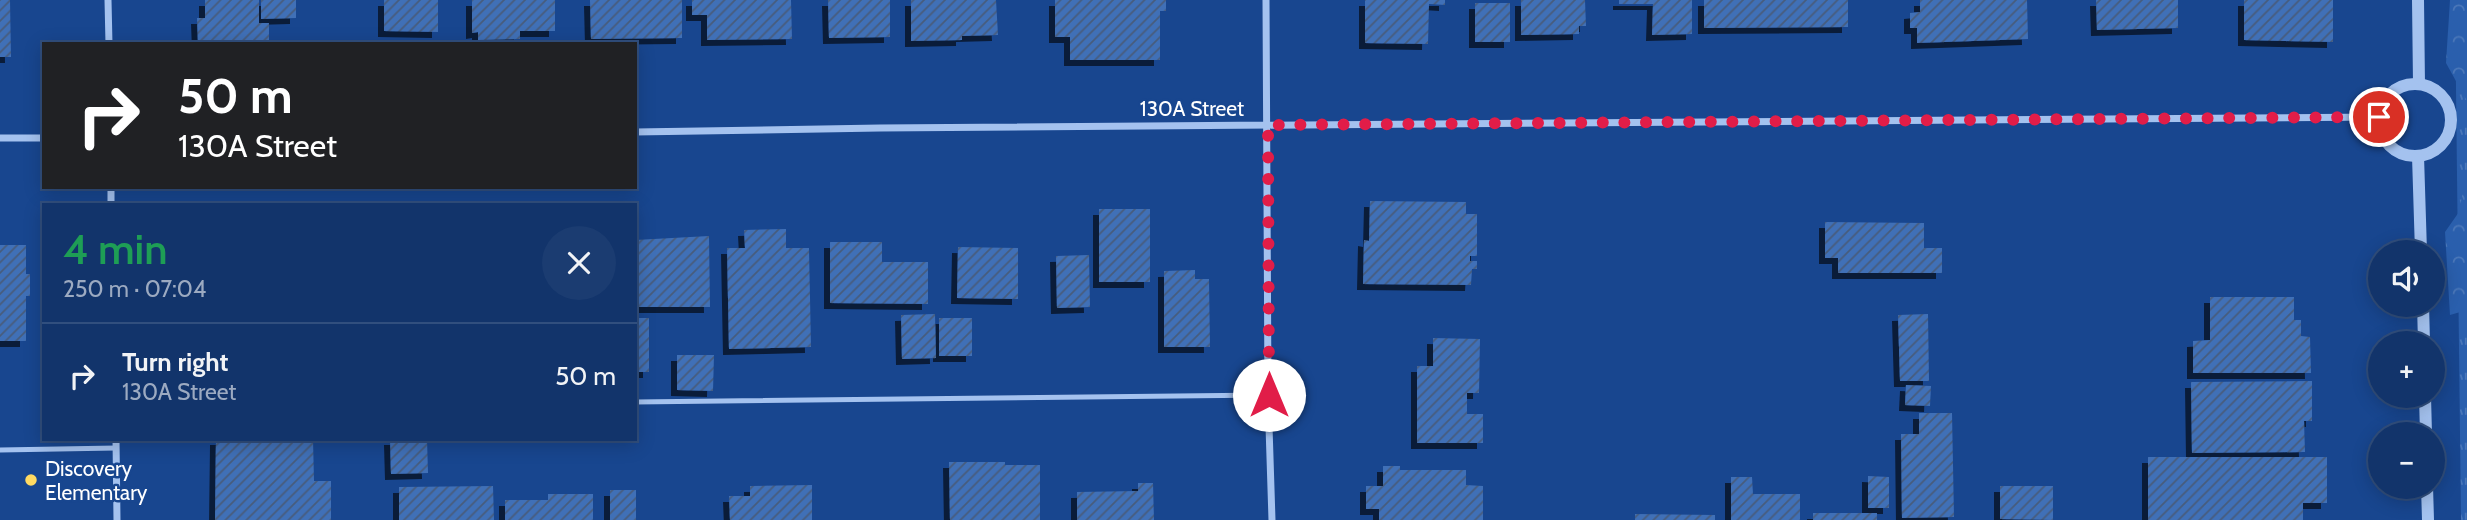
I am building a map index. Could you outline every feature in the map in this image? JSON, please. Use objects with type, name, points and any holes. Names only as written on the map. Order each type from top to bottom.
[{"type":"street","points":[[108,0],[109,42]]},
{"type":"street","points":[[1266,0],[1272,520]]},
{"type":"street","points":[[2418,0],[2419,84]]},
{"type":"street","points":[[2419,84],[2431,87],[2441,94],[2448,104],[2451,127],[2439,147],[2418,156],[2406,155],[2395,150],[2386,141],[2380,130],[2379,117],[2388,96],[2397,88],[2419,84]]},
{"type":"street","name":"130A Street","points":[[637,132],[2379,117]]},
{"type":"street","points":[[0,138],[42,138]]},
{"type":"street","points":[[2418,156],[2421,240]]},
{"type":"street","points":[[116,443],[117,520]]},
{"type":"street","points":[[2427,499],[2428,520]]},
{"type":"lane","points":[[637,402],[1269,395]]},
{"type":"lane","points":[[0,450],[116,443]]},
{"type":"green space","points":[[2450,0],[2467,0],[2467,101],[2446,63]]},
{"type":"green space","points":[[2455,0],[2467,0],[2467,520],[2461,520]]},
{"type":"green space","points":[[2467,171],[2467,310],[2450,315],[2445,232],[2459,212]]},
{"type":"building","points":[[0,0],[10,0],[11,57],[0,57]]},
{"type":"building","points":[[205,0],[259,0],[259,23],[269,23],[269,42],[198,42],[197,18],[205,18]]},
{"type":"building","points":[[261,0],[296,0],[296,18],[261,19]]},
{"type":"building","points":[[384,0],[438,0],[438,32],[384,31]]},
{"type":"building","points":[[472,0],[555,0],[555,31],[520,31],[520,39],[478,40],[478,32],[472,33]]},
{"type":"building","points":[[590,0],[682,0],[682,38],[591,39]]},
{"type":"building","points":[[692,0],[791,0],[792,39],[707,40],[707,15],[692,15]]},
{"type":"building","points":[[828,0],[890,0],[890,37],[829,38]]},
{"type":"building","points":[[911,0],[996,0],[998,35],[962,36],[962,40],[911,41]]},
{"type":"building","points":[[1055,0],[1166,0],[1166,11],[1160,11],[1160,60],[1070,60],[1070,37],[1055,37]]},
{"type":"building","points":[[1365,0],[1445,0],[1445,5],[1429,4],[1428,44],[1365,43]]},
{"type":"building","points":[[1521,0],[1585,0],[1586,26],[1579,26],[1579,34],[1521,35]]},
{"type":"building","points":[[1619,0],[1692,0],[1692,34],[1652,35],[1653,4],[1619,4]]},
{"type":"building","points":[[1704,0],[1848,0],[1848,27],[1704,28]]},
{"type":"building","points":[[1920,0],[2027,0],[2028,39],[1917,43],[1917,28],[1910,28],[1910,13],[1920,12]]},
{"type":"building","points":[[2096,0],[2178,0],[2178,28],[2097,30]]},
{"type":"building","points":[[2244,0],[2333,0],[2333,42],[2244,40]]},
{"type":"building","points":[[1475,3],[1510,3],[1510,42],[1475,42]]},
{"type":"building","points":[[1370,201],[1466,202],[1466,214],[1477,214],[1477,256],[1470,256],[1470,261],[1477,261],[1477,269],[1472,269],[1471,285],[1363,284],[1364,240],[1369,241]]},
{"type":"building","points":[[1099,209],[1150,209],[1150,282],[1099,282]]},
{"type":"building","points":[[1825,222],[1924,223],[1924,248],[1942,248],[1942,273],[1838,273],[1838,258],[1825,258]]},
{"type":"building","points":[[786,229],[786,248],[809,248],[811,347],[729,349],[727,248],[745,248],[744,230]]},
{"type":"building","points":[[709,236],[710,307],[637,307],[637,240]]},
{"type":"building","points":[[830,242],[882,242],[882,262],[928,262],[928,304],[830,303]]},
{"type":"building","points":[[0,245],[26,245],[26,274],[30,274],[30,296],[26,296],[26,341],[0,341]]},
{"type":"building","points":[[958,247],[1018,248],[1018,299],[957,298]]},
{"type":"building","points":[[1089,255],[1090,307],[1057,308],[1056,256]]},
{"type":"building","points":[[1195,270],[1195,279],[1209,279],[1210,347],[1164,347],[1164,271]]},
{"type":"building","points":[[2210,297],[2294,297],[2294,320],[2301,320],[2301,336],[2310,337],[2311,373],[2193,373],[2193,341],[2210,340]]},
{"type":"building","points":[[935,314],[936,358],[902,359],[901,315]]},
{"type":"building","points":[[1928,314],[1929,381],[1900,381],[1898,315]]},
{"type":"building","points":[[637,318],[649,318],[649,372],[637,372]]},
{"type":"building","points":[[939,318],[972,318],[972,356],[939,356]]},
{"type":"building","points":[[1433,338],[1480,339],[1479,393],[1467,393],[1467,414],[1483,414],[1483,443],[1417,443],[1417,366],[1433,366]]},
{"type":"building","points":[[677,355],[714,355],[713,391],[677,390]]},
{"type":"building","points":[[2312,381],[2312,421],[2304,421],[2305,452],[2192,453],[2191,382]]},
{"type":"building","points":[[1906,385],[1931,386],[1930,406],[1905,405]]},
{"type":"building","points":[[1919,413],[1952,413],[1954,517],[1902,518],[1901,434],[1919,434]]},
{"type":"building","points":[[216,441],[313,441],[314,481],[331,481],[331,520],[215,520]]},
{"type":"building","points":[[390,441],[427,441],[428,473],[391,474]]},
{"type":"building","points":[[2148,457],[2327,457],[2327,503],[2303,503],[2303,520],[2148,520]]},
{"type":"building","points":[[949,462],[1040,465],[1040,520],[950,520]]},
{"type":"building","points":[[1383,466],[1400,466],[1400,470],[1466,470],[1466,485],[1483,486],[1483,520],[1379,520],[1379,509],[1366,509],[1366,486],[1383,486]]},
{"type":"building","points":[[1868,476],[1889,477],[1889,508],[1868,508]]},
{"type":"building","points":[[1731,477],[1752,477],[1753,494],[1800,494],[1800,520],[1731,520]]},
{"type":"building","points":[[1138,483],[1153,483],[1154,520],[1077,520],[1077,492],[1138,491]]},
{"type":"building","points":[[812,485],[812,520],[730,520],[729,496],[750,496],[750,486]]},
{"type":"building","points":[[493,486],[494,520],[399,520],[399,487]]},
{"type":"building","points":[[2000,486],[2053,486],[2053,520],[2000,519]]},
{"type":"building","points":[[610,490],[636,490],[636,520],[610,520]]},
{"type":"building","points":[[548,494],[593,494],[593,520],[505,520],[505,500],[548,500]]},
{"type":"building","points":[[1813,513],[1877,513],[1877,520],[1813,520]]},
{"type":"building","points":[[1635,514],[1715,515],[1715,520],[1635,520]]},
{"type":"place","name":"Discovery Elementary","points":[[31,480]]},
{"type":"route","points":[[1269,395],[1268,125],[2379,117]]}]
